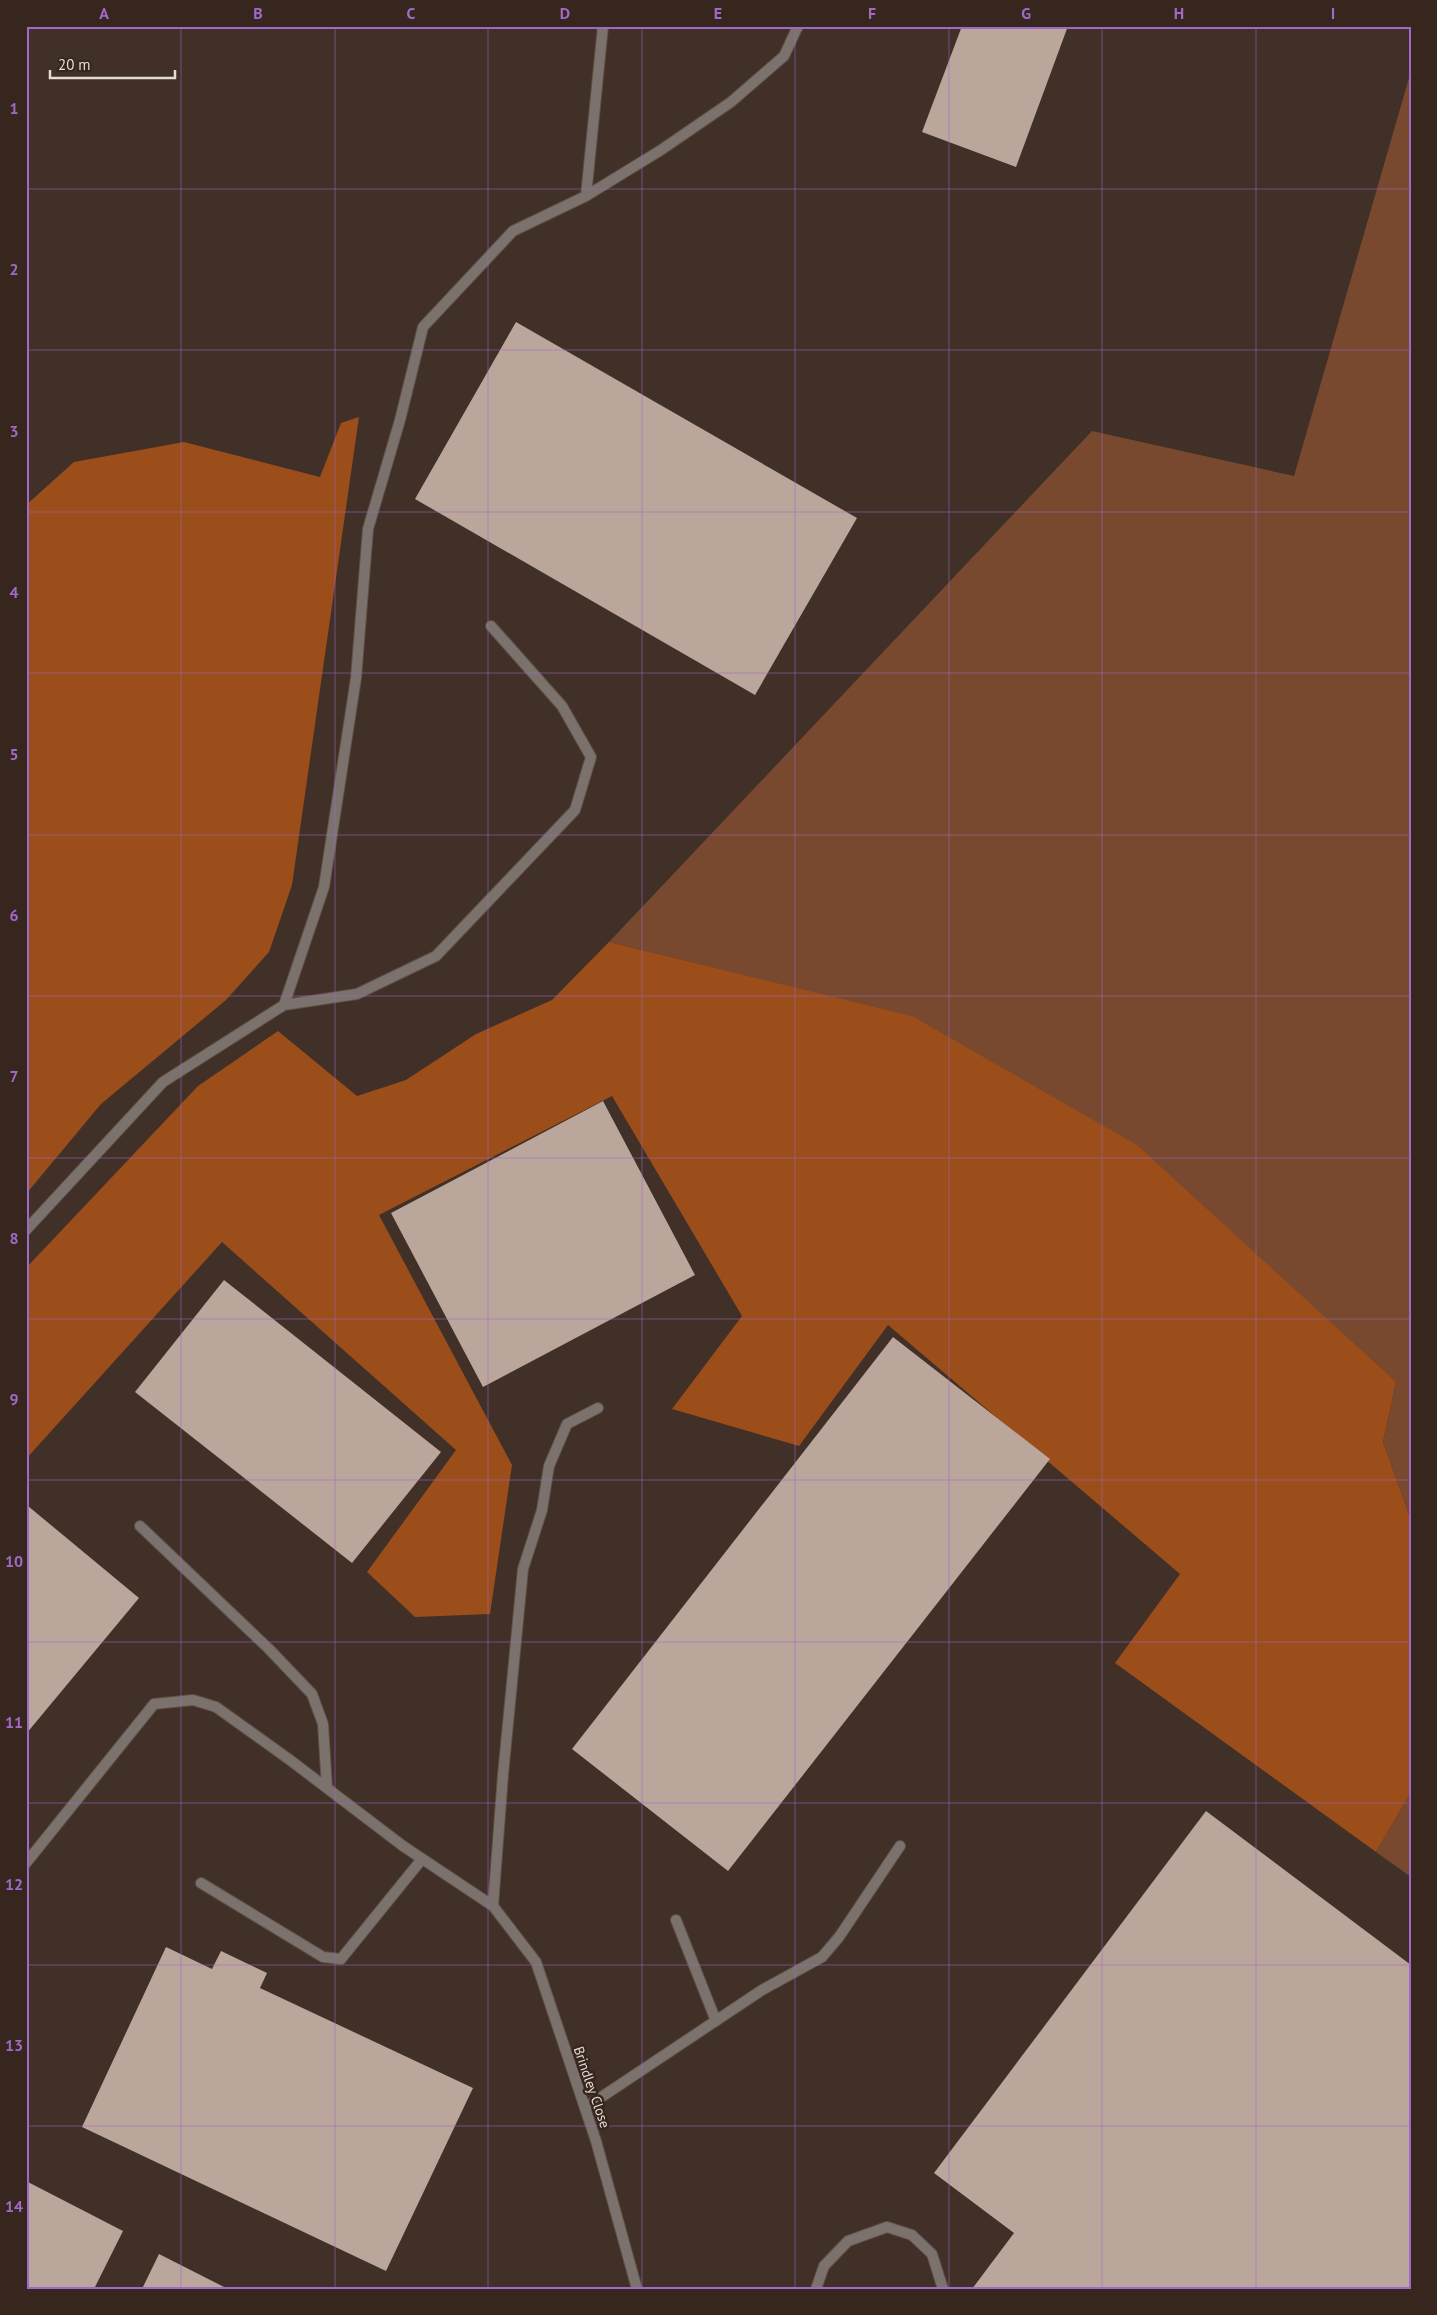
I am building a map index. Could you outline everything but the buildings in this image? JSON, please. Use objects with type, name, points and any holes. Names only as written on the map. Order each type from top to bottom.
[{"type":"street","points":[[586,196],[603,26]]},
{"type":"street","points":[[284,1005],[324,888],[356,678],[368,529],[400,420],[423,327],[513,230],[586,196],[661,150],[731,102],[784,56],[798,26]]},
{"type":"street","points":[[26,1230],[163,1082],[284,1005],[356,994],[436,956],[576,810],[591,756],[562,706],[491,626]]},
{"type":"street","points":[[494,1906],[503,1775],[523,1569],[542,1510],[549,1466],[567,1424],[598,1408]]},
{"type":"street","points":[[140,1526],[269,1649],[312,1694],[324,1724],[327,1788]]},
{"type":"street","name":"Brindley Close","points":[[26,1863],[154,1704],[193,1700],[216,1707],[244,1726],[402,1846],[494,1906],[536,1962],[585,2108],[637,2289]]},
{"type":"street","points":[[585,2108],[762,1990],[822,1957],[840,1937],[900,1846]]},
{"type":"street","points":[[201,1883],[323,1957],[341,1960],[422,1859]]},
{"type":"street","points":[[676,1920],[716,2020]]},
{"type":"street","points":[[816,2289],[824,2266],[848,2241],[886,2227],[912,2235],[932,2254],[943,2289]]},
{"type":"shaded area","points":[[1411,71],[1411,1520],[1383,1442],[1396,1382],[911,1016],[609,942],[1092,431],[1294,476]]},
{"type":"shaded area","points":[[359,417],[292,885],[269,952],[226,1000],[101,1104],[26,1194],[26,505],[74,462],[184,442],[320,477],[341,423]]},
{"type":"shaded area","points":[[609,942],[912,1016],[1137,1145],[1396,1382],[1383,1442],[1411,1520],[1411,1792],[1376,1852],[1115,1663],[1180,1574],[888,1325],[799,1446],[672,1409],[742,1316],[612,1096],[379,1215],[512,1465],[490,1614],[415,1617],[367,1572],[456,1450],[222,1242],[26,1459],[26,1268],[198,1086],[278,1031],[357,1096],[406,1080],[476,1034],[552,1000]]},
{"type":"shaded area","points":[[1411,1792],[1411,1877],[1376,1852]]}]
